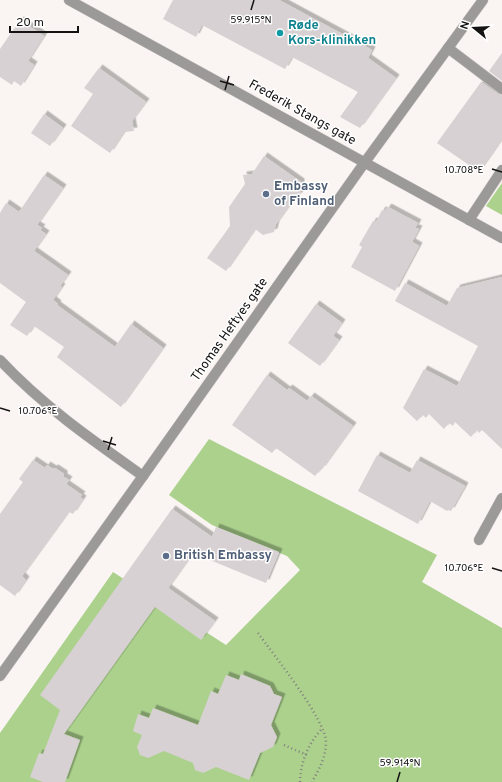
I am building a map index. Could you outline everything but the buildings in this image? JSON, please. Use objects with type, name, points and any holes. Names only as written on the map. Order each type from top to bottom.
[{"type":"street","name":"Frederik Stangs gate","points":[[69,0],[502,238]]},
{"type":"street","name":"Thomas Heftyes gate","points":[[0,676],[365,162],[483,0]]},
{"type":"street","points":[[448,48],[502,88]]},
{"type":"street","points":[[469,220],[502,170]]},
{"type":"street","points":[[0,360],[38,398],[75,427],[143,476]]},
{"type":"street","points":[[480,540],[499,510],[502,498]]},
{"type":"path","points":[[258,633],[319,720],[326,741],[323,762],[312,782]]},
{"type":"path","points":[[300,782],[300,772],[314,738],[322,729]]},
{"type":"path","points":[[284,745],[307,755]]},
{"type":"green space","points":[[502,183],[502,215],[486,206]]},
{"type":"green space","points":[[209,439],[437,555],[422,582],[502,628],[502,782],[0,782],[0,733],[113,572],[226,645],[300,570],[287,556],[212,525],[169,495]]},
{"type":"place","name":"Røde Kors-klinikken","points":[[280,33]]},
{"type":"place","name":"Embassy of Finland","points":[[266,194]]},
{"type":"place","name":"British Embassy","points":[[166,556]]}]
